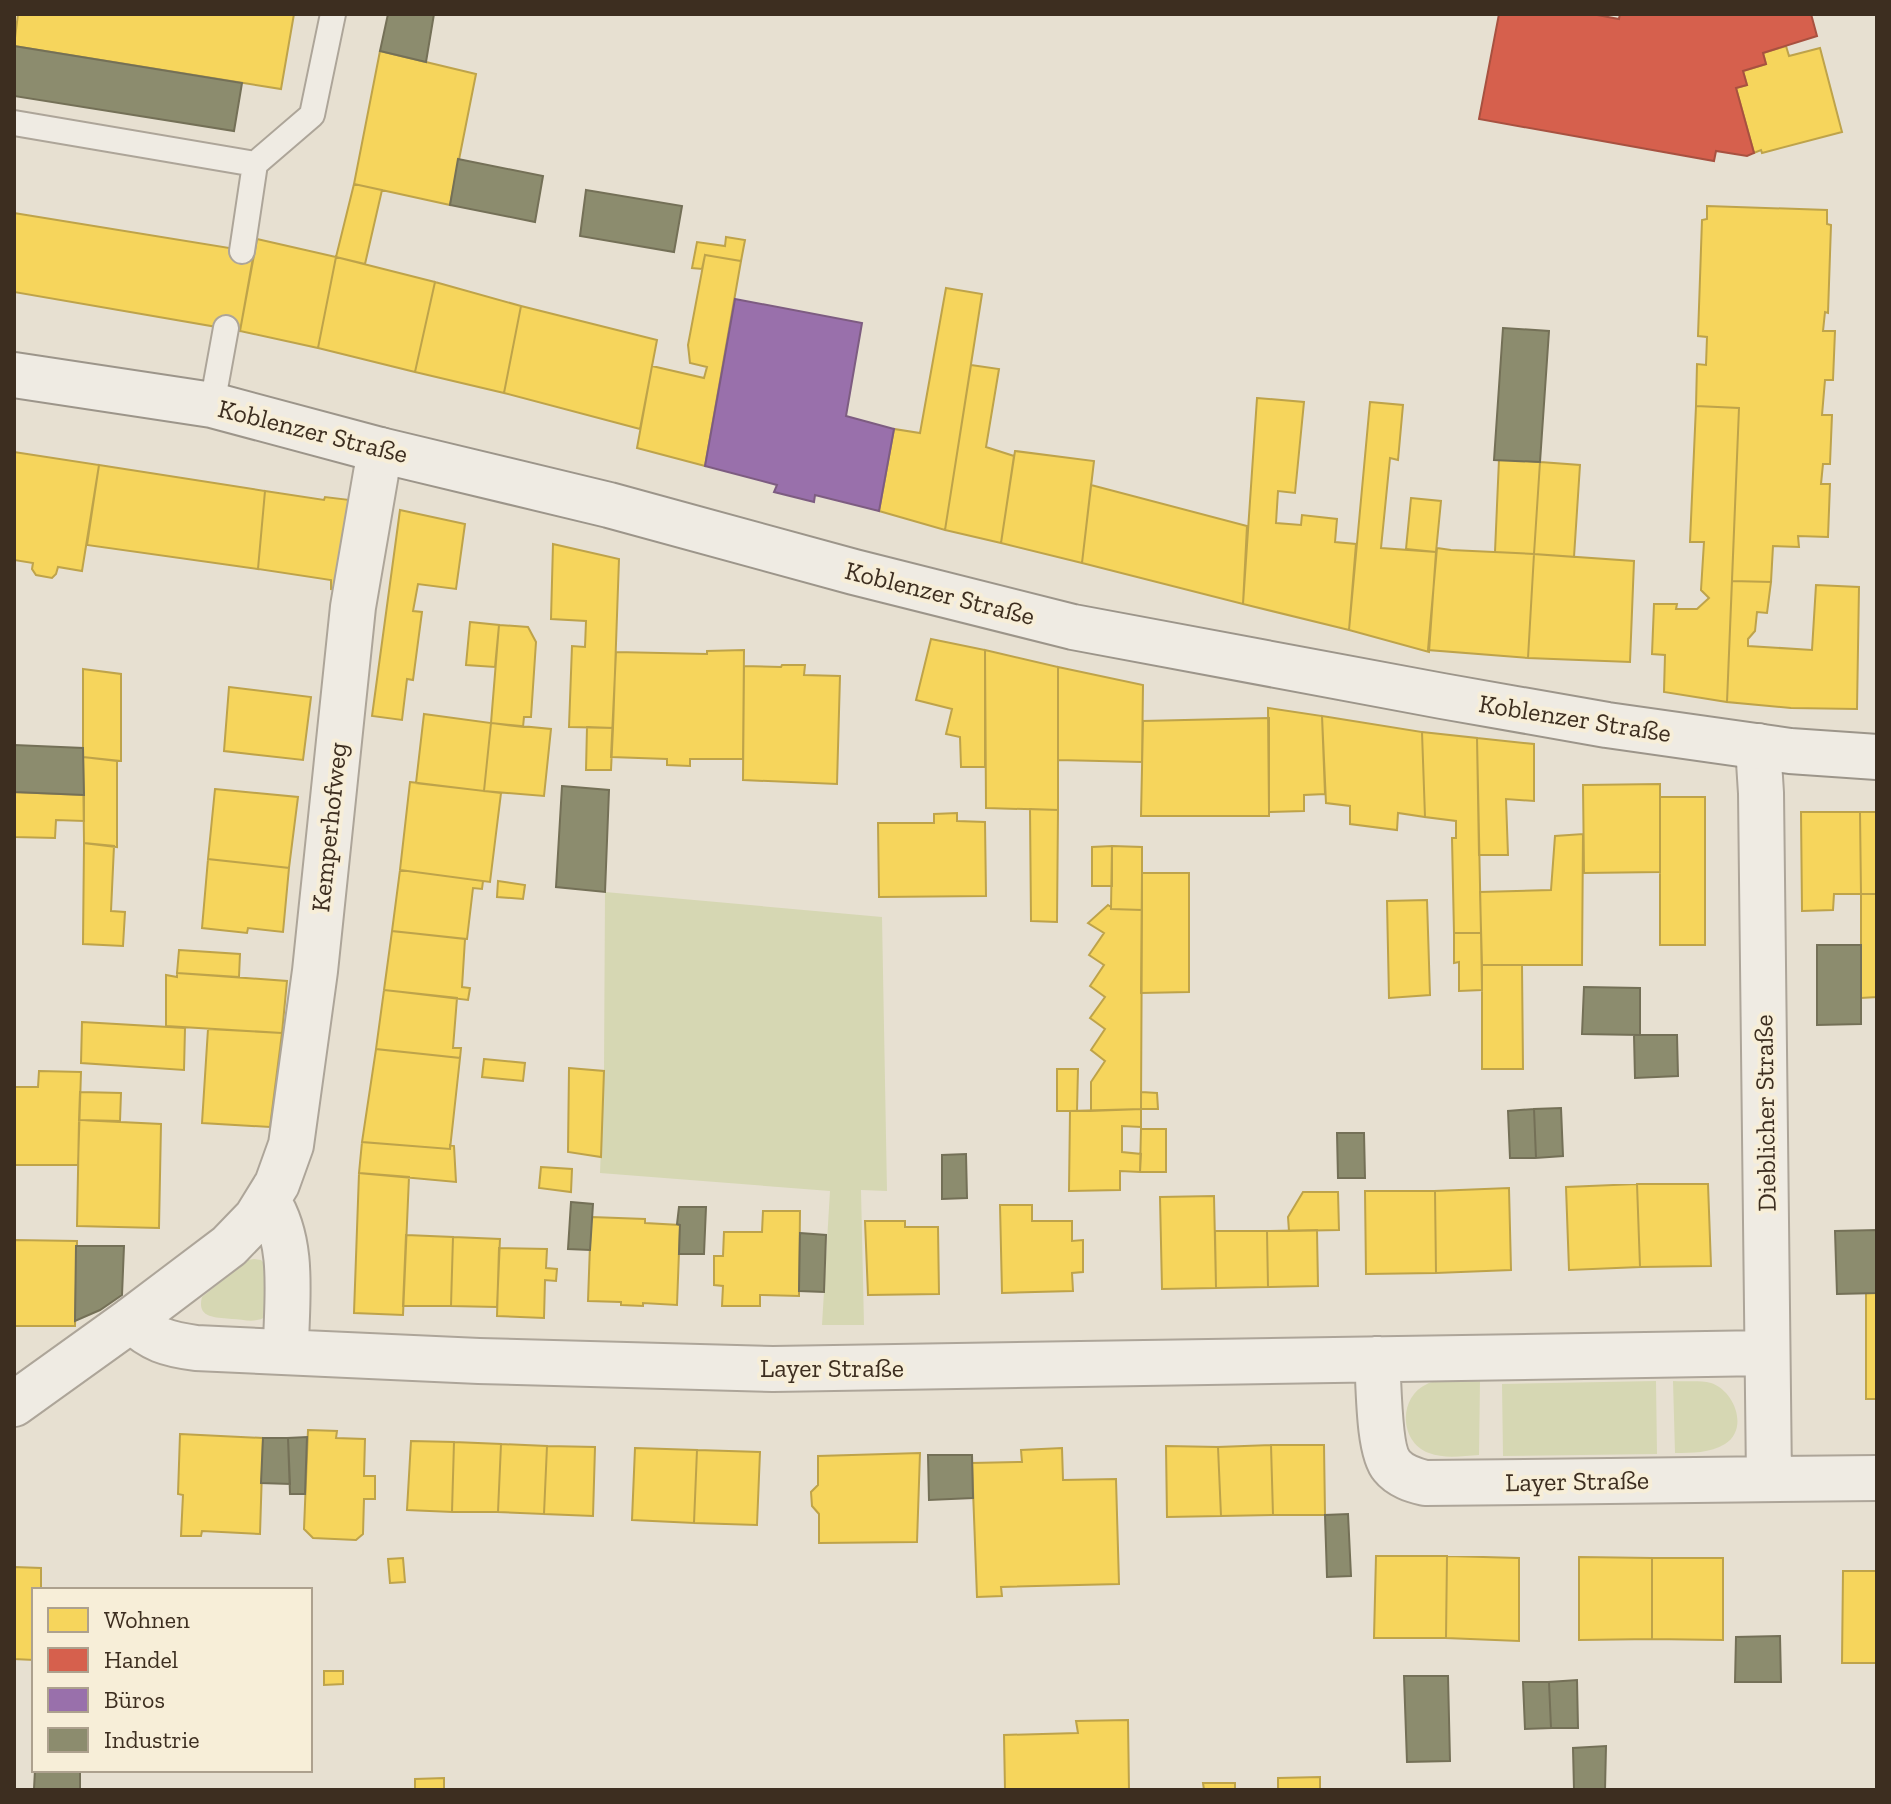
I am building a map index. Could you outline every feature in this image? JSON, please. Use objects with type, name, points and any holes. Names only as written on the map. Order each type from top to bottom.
[{"type":"street","name":"Koblenzer Straße","points":[[14,375],[212,405],[1073,627],[1607,725],[1805,752],[1877,757]]},
{"type":"street","name":"Kemperhofweg","points":[[14,1404],[229,1246],[256,1218],[277,1184],[291,1145],[315,971],[353,607],[380,450]]},
{"type":"street","name":"Dieblicher Straße","points":[[1758,746],[1769,1479]]},
{"type":"street","points":[[131,1320],[146,1334],[177,1345],[286,1352],[286,1247],[276,1213],[268,1201]]},
{"type":"street","name":"Layer Straße","points":[[286,1352],[773,1369],[1767,1353]]},
{"type":"street","name":"Layer Straße","points":[[1377,1359],[1384,1453],[1392,1466],[1408,1478],[1425,1483],[1877,1478]]},
{"type":"lane","points":[[242,251],[255,164],[312,115],[333,14]]},
{"type":"lane","points":[[14,123],[255,164]]},
{"type":"lane","points":[[212,405],[226,328]]},
{"type":"green space","points":[[605,892],[882,917],[887,1191],[861,1190],[864,1325],[822,1325],[830,1191],[600,1173]]},
{"type":"green space","points":[[248,1260],[261,1260],[267,1266],[267,1312],[263,1318],[248,1321],[205,1313],[202,1297]]},
{"type":"green space","points":[[1445,1380],[1480,1381],[1479,1455],[1435,1455],[1419,1447],[1412,1439],[1406,1419],[1411,1399],[1427,1384]]},
{"type":"green space","points":[[1656,1381],[1657,1454],[1503,1456],[1502,1384]]},
{"type":"green space","points":[[1673,1381],[1711,1383],[1727,1394],[1737,1420],[1732,1437],[1725,1444],[1694,1453],[1675,1453]]},
{"type":"building: Wohnen","points":[[18,14],[294,14],[281,89],[14,46]]},
{"type":"building: Wohnen","points":[[1786,46],[1789,56],[1820,48],[1842,132],[1754,153],[1736,88],[1747,85],[1743,71],[1766,64],[1763,53]]},
{"type":"building: Wohnen","points":[[380,51],[476,74],[450,205],[354,184]]},
{"type":"building: Wohnen","points":[[354,184],[382,190],[365,264],[336,257]]},
{"type":"building: Wohnen","points":[[1707,206],[1827,210],[1827,224],[1831,225],[1828,313],[1825,312],[1823,331],[1835,331],[1833,380],[1825,380],[1822,415],[1832,415],[1830,464],[1823,464],[1821,484],[1830,484],[1828,537],[1798,536],[1799,547],[1773,546],[1771,582],[1732,581],[1739,408],[1696,406],[1697,364],[1706,365],[1707,337],[1698,336],[1702,220],[1707,219]]},
{"type":"building: Wohnen","points":[[14,213],[254,252],[240,331],[14,292]]},
{"type":"building: Wohnen","points":[[726,237],[745,240],[741,261],[705,255],[702,269],[692,268],[697,242],[725,246]]},
{"type":"building: Wohnen","points":[[257,239],[336,257],[318,348],[240,331]]},
{"type":"building: Wohnen","points":[[705,255],[741,261],[705,466],[637,448],[652,366],[704,378],[707,367],[690,363],[688,345]]},
{"type":"building: Wohnen","points":[[336,257],[435,282],[415,372],[318,348]]},
{"type":"building: Wohnen","points":[[435,282],[521,306],[504,393],[415,372]]},
{"type":"building: Wohnen","points":[[946,288],[982,294],[945,530],[879,511],[894,429],[920,433]]},
{"type":"building: Wohnen","points":[[521,306],[657,340],[640,429],[504,393]]},
{"type":"building: Wohnen","points":[[971,365],[999,369],[986,447],[1014,456],[1001,543],[945,530]]},
{"type":"building: Wohnen","points":[[1257,398],[1304,402],[1295,493],[1278,491],[1276,523],[1301,525],[1302,515],[1337,519],[1335,542],[1356,544],[1349,630],[1243,604]]},
{"type":"building: Wohnen","points":[[1370,402],[1403,405],[1398,460],[1390,458],[1381,548],[1436,552],[1429,652],[1349,630]]},
{"type":"building: Wohnen","points":[[1696,406],[1739,408],[1727,702],[1664,692],[1665,655],[1652,654],[1654,604],[1677,604],[1676,609],[1697,609],[1709,598],[1701,590],[1704,542],[1690,542]]},
{"type":"building: Wohnen","points":[[1015,451],[1094,461],[1082,563],[1001,543]]},
{"type":"building: Wohnen","points":[[14,452],[99,465],[82,571],[58,567],[52,578],[36,575],[32,569],[33,563],[14,560]]},
{"type":"building: Wohnen","points":[[1499,459],[1540,462],[1534,554],[1495,552]]},
{"type":"building: Wohnen","points":[[1540,462],[1580,465],[1574,557],[1534,554]]},
{"type":"building: Wohnen","points":[[99,465],[265,491],[258,569],[87,545]]},
{"type":"building: Wohnen","points":[[1091,485],[1247,526],[1243,604],[1082,563]]},
{"type":"building: Wohnen","points":[[265,491],[324,500],[325,497],[350,500],[339,590],[331,589],[331,580],[258,569]]},
{"type":"building: Wohnen","points":[[1411,498],[1441,501],[1436,552],[1406,549]]},
{"type":"building: Wohnen","points":[[400,510],[465,524],[456,589],[418,584],[413,611],[422,612],[413,680],[407,679],[402,720],[372,716]]},
{"type":"building: Wohnen","points":[[553,544],[619,559],[613,728],[569,727],[572,646],[585,647],[586,621],[551,619]]},
{"type":"building: Wohnen","points":[[1437,548],[1534,554],[1528,658],[1428,650]]},
{"type":"building: Wohnen","points":[[1534,554],[1634,561],[1630,662],[1528,658]]},
{"type":"building: Wohnen","points":[[1732,581],[1771,582],[1767,613],[1757,612],[1755,631],[1748,639],[1748,646],[1812,650],[1816,585],[1859,587],[1857,709],[1791,708],[1727,702]]},
{"type":"building: Wohnen","points":[[470,622],[499,625],[495,667],[466,665]]},
{"type":"building: Wohnen","points":[[499,625],[528,627],[536,642],[531,717],[524,717],[523,727],[491,723]]},
{"type":"building: Wohnen","points":[[931,639],[985,650],[985,767],[961,767],[960,737],[946,734],[952,709],[916,700]]},
{"type":"building: Wohnen","points":[[744,650],[743,759],[690,759],[690,766],[667,765],[667,759],[611,757],[616,652],[707,654],[707,651]]},
{"type":"building: Wohnen","points":[[985,650],[1058,667],[1058,810],[986,808]]},
{"type":"building: Wohnen","points":[[805,665],[804,675],[840,676],[837,784],[743,780],[744,666]]},
{"type":"building: Wohnen","points":[[1058,667],[1143,685],[1142,762],[1058,760]]},
{"type":"building: Wohnen","points":[[83,669],[121,674],[121,761],[83,757]]},
{"type":"building: Wohnen","points":[[229,687],[311,697],[303,760],[224,751]]},
{"type":"building: Wohnen","points":[[1268,708],[1322,716],[1325,794],[1304,795],[1304,811],[1269,812]]},
{"type":"building: Wohnen","points":[[424,714],[491,723],[484,791],[416,783]]},
{"type":"building: Wohnen","points":[[1322,716],[1422,732],[1425,817],[1398,813],[1397,830],[1350,824],[1350,806],[1326,803]]},
{"type":"building: Wohnen","points":[[1269,718],[1269,816],[1141,816],[1143,721]]},
{"type":"building: Wohnen","points":[[491,723],[551,729],[544,796],[484,791]]},
{"type":"building: Wohnen","points":[[587,727],[613,728],[611,770],[586,770]]},
{"type":"building: Wohnen","points":[[1422,732],[1477,738],[1481,933],[1454,933],[1452,838],[1456,838],[1456,821],[1425,817]]},
{"type":"building: Wohnen","points":[[1477,738],[1534,744],[1534,801],[1506,799],[1508,855],[1479,855]]},
{"type":"building: Wohnen","points":[[83,757],[117,761],[117,847],[84,843]]},
{"type":"building: Wohnen","points":[[410,782],[501,793],[490,882],[400,870]]},
{"type":"building: Wohnen","points":[[1660,784],[1660,872],[1584,873],[1583,785]]},
{"type":"building: Wohnen","points":[[215,789],[298,797],[289,868],[208,859]]},
{"type":"building: Wohnen","points":[[14,792],[84,795],[84,821],[56,820],[55,838],[14,837]]},
{"type":"building: Wohnen","points":[[1660,797],[1705,797],[1705,945],[1660,945]]},
{"type":"building: Wohnen","points":[[1030,809],[1058,810],[1057,922],[1031,921]]},
{"type":"building: Wohnen","points":[[1801,812],[1860,812],[1861,894],[1834,894],[1833,910],[1802,911]]},
{"type":"building: Wohnen","points":[[1860,812],[1877,812],[1877,894],[1861,894]]},
{"type":"building: Wohnen","points":[[957,813],[957,821],[985,822],[986,896],[879,897],[878,823],[934,823],[934,814]]},
{"type":"building: Wohnen","points":[[1583,834],[1582,965],[1482,965],[1480,892],[1551,890],[1555,836]]},
{"type":"building: Wohnen","points":[[84,843],[114,846],[111,911],[125,912],[123,946],[83,944]]},
{"type":"building: Wohnen","points":[[1112,846],[1142,847],[1142,910],[1111,909]]},
{"type":"building: Wohnen","points":[[1112,846],[1112,886],[1092,886],[1092,847]]},
{"type":"building: Wohnen","points":[[208,859],[289,868],[283,932],[248,928],[247,933],[202,928]]},
{"type":"building: Wohnen","points":[[400,870],[483,881],[482,889],[473,888],[467,939],[392,931]]},
{"type":"building: Wohnen","points":[[1142,873],[1189,873],[1189,992],[1141,993]]},
{"type":"building: Wohnen","points":[[498,881],[525,885],[523,899],[497,897]]},
{"type":"building: Wohnen","points":[[1861,894],[1877,894],[1877,997],[1861,998]]},
{"type":"building: Wohnen","points":[[1427,900],[1430,995],[1389,998],[1387,901]]},
{"type":"building: Wohnen","points":[[1108,905],[1111,909],[1142,910],[1141,1109],[1091,1111],[1091,1082],[1105,1061],[1091,1050],[1105,1029],[1090,1018],[1105,997],[1090,986],[1104,965],[1089,955],[1104,933],[1088,923]]},
{"type":"building: Wohnen","points":[[392,931],[465,939],[462,987],[470,988],[468,1000],[384,990]]},
{"type":"building: Wohnen","points":[[1454,933],[1481,933],[1482,990],[1459,991],[1459,962],[1454,963]]},
{"type":"building: Wohnen","points":[[179,950],[240,954],[239,977],[177,973]]},
{"type":"building: Wohnen","points":[[1482,965],[1522,965],[1523,1069],[1482,1069]]},
{"type":"building: Wohnen","points":[[177,973],[287,981],[282,1033],[166,1026],[166,975],[177,977]]},
{"type":"building: Wohnen","points":[[384,990],[457,998],[453,1048],[461,1048],[460,1058],[376,1049]]},
{"type":"building: Wohnen","points":[[82,1022],[185,1028],[184,1070],[81,1063]]},
{"type":"building: Wohnen","points":[[208,1029],[282,1033],[270,1127],[202,1123]]},
{"type":"building: Wohnen","points":[[376,1049],[460,1058],[450,1149],[362,1142]]},
{"type":"building: Wohnen","points":[[484,1059],[525,1063],[523,1081],[482,1077]]},
{"type":"building: Wohnen","points":[[569,1068],[604,1071],[601,1157],[568,1152]]},
{"type":"building: Wohnen","points":[[1057,1069],[1078,1069],[1077,1111],[1057,1111]]},
{"type":"building: Wohnen","points":[[39,1071],[81,1072],[78,1165],[14,1165],[14,1087],[38,1087]]},
{"type":"building: Wohnen","points":[[80,1092],[121,1093],[120,1121],[79,1120]]},
{"type":"building: Wohnen","points":[[1141,1092],[1157,1093],[1158,1109],[1141,1109]]},
{"type":"building: Wohnen","points":[[1141,1109],[1141,1127],[1122,1126],[1122,1152],[1141,1154],[1140,1172],[1120,1171],[1120,1190],[1069,1191],[1070,1111]]},
{"type":"building: Wohnen","points":[[79,1120],[161,1124],[159,1228],[77,1226]]},
{"type":"building: Wohnen","points":[[1141,1129],[1166,1129],[1166,1172],[1140,1172]]},
{"type":"building: Wohnen","points":[[362,1142],[450,1149],[450,1145],[454,1146],[456,1182],[359,1173]]},
{"type":"building: Wohnen","points":[[541,1167],[572,1169],[571,1192],[539,1188]]},
{"type":"building: Wohnen","points":[[359,1173],[409,1177],[403,1315],[354,1313]]},
{"type":"building: Wohnen","points":[[1637,1184],[1708,1184],[1711,1266],[1640,1267]]},
{"type":"building: Wohnen","points":[[1637,1184],[1640,1267],[1569,1270],[1566,1187]]},
{"type":"building: Wohnen","points":[[1509,1188],[1511,1270],[1436,1273],[1435,1191]]},
{"type":"building: Wohnen","points":[[1365,1191],[1435,1191],[1436,1273],[1366,1274]]},
{"type":"building: Wohnen","points":[[1303,1192],[1338,1192],[1339,1230],[1289,1231],[1288,1217]]},
{"type":"building: Wohnen","points":[[1214,1196],[1216,1288],[1162,1289],[1160,1197]]},
{"type":"building: Wohnen","points":[[1000,1205],[1032,1205],[1032,1221],[1072,1221],[1072,1241],[1083,1240],[1083,1272],[1072,1273],[1073,1291],[1002,1293]]},
{"type":"building: Wohnen","points":[[763,1211],[800,1211],[799,1296],[760,1295],[760,1306],[722,1306],[723,1286],[714,1285],[714,1256],[723,1256],[724,1232],[762,1232]]},
{"type":"building: Wohnen","points":[[591,1217],[645,1219],[645,1223],[680,1225],[677,1305],[643,1303],[643,1306],[588,1301]]},
{"type":"building: Wohnen","points":[[865,1221],[905,1221],[905,1227],[938,1227],[939,1294],[868,1295]]},
{"type":"building: Wohnen","points":[[1317,1230],[1318,1286],[1268,1287],[1267,1231]]},
{"type":"building: Wohnen","points":[[1215,1231],[1267,1231],[1268,1287],[1216,1288]]},
{"type":"building: Wohnen","points":[[406,1235],[453,1237],[451,1306],[403,1306]]},
{"type":"building: Wohnen","points":[[453,1237],[500,1239],[497,1307],[451,1306]]},
{"type":"building: Wohnen","points":[[14,1240],[77,1241],[75,1326],[14,1326]]},
{"type":"building: Wohnen","points":[[499,1248],[547,1249],[546,1268],[557,1269],[556,1281],[545,1280],[544,1318],[497,1316]]},
{"type":"building: Wohnen","points":[[1866,1293],[1877,1293],[1877,1399],[1866,1399]]},
{"type":"building: Wohnen","points":[[308,1430],[337,1431],[336,1438],[365,1439],[364,1476],[375,1476],[375,1499],[364,1499],[363,1534],[356,1540],[313,1538],[304,1529]]},
{"type":"building: Wohnen","points":[[180,1434],[263,1438],[260,1534],[202,1531],[201,1536],[181,1536],[183,1495],[178,1494]]},
{"type":"building: Wohnen","points":[[411,1441],[454,1442],[452,1512],[407,1510]]},
{"type":"building: Wohnen","points":[[454,1442],[501,1444],[498,1512],[452,1512]]},
{"type":"building: Wohnen","points":[[501,1444],[547,1446],[544,1514],[498,1512]]},
{"type":"building: Wohnen","points":[[1271,1445],[1324,1445],[1325,1515],[1273,1515]]},
{"type":"building: Wohnen","points":[[1271,1445],[1273,1515],[1221,1516],[1218,1447]]},
{"type":"building: Wohnen","points":[[547,1446],[595,1447],[593,1516],[544,1514]]},
{"type":"building: Wohnen","points":[[1166,1446],[1218,1447],[1221,1516],[1167,1517]]},
{"type":"building: Wohnen","points":[[635,1448],[697,1450],[694,1523],[632,1520]]},
{"type":"building: Wohnen","points":[[1062,1448],[1063,1480],[1116,1479],[1119,1584],[1001,1587],[1002,1596],[977,1597],[972,1463],[1022,1462],[1021,1450]]},
{"type":"building: Wohnen","points":[[697,1450],[760,1452],[757,1525],[694,1523]]},
{"type":"building: Wohnen","points":[[920,1453],[917,1542],[819,1543],[819,1514],[812,1506],[811,1492],[818,1485],[818,1456]]},
{"type":"building: Wohnen","points":[[1376,1556],[1447,1556],[1446,1638],[1374,1638]]},
{"type":"building: Wohnen","points":[[1447,1556],[1519,1558],[1519,1641],[1446,1638]]},
{"type":"building: Wohnen","points":[[1579,1557],[1652,1558],[1652,1639],[1579,1640]]},
{"type":"building: Wohnen","points":[[403,1558],[405,1582],[390,1583],[388,1559]]},
{"type":"building: Wohnen","points":[[1652,1558],[1723,1558],[1723,1640],[1652,1639]]},
{"type":"building: Wohnen","points":[[14,1567],[41,1568],[41,1588],[32,1588],[32,1660],[14,1659]]},
{"type":"building: Wohnen","points":[[1843,1571],[1877,1571],[1877,1663],[1842,1663]]},
{"type":"building: Wohnen","points":[[324,1671],[343,1671],[343,1684],[324,1685]]},
{"type":"building: Wohnen","points":[[1128,1720],[1129,1790],[1005,1790],[1004,1735],[1078,1733],[1076,1721]]},
{"type":"building: Wohnen","points":[[1320,1777],[1320,1790],[1278,1790],[1278,1778]]},
{"type":"building: Wohnen","points":[[444,1778],[444,1790],[415,1790],[415,1779]]},
{"type":"building: Wohnen","points":[[1203,1783],[1235,1783],[1235,1790],[1204,1790]]},
{"type":"building: Handel","points":[[1499,14],[1592,14],[1619,19],[1620,14],[1811,14],[1817,36],[1763,53],[1766,64],[1743,71],[1747,85],[1736,88],[1754,153],[1747,156],[1716,151],[1714,161],[1479,119]]},
{"type":"building: Büros","points":[[735,299],[862,323],[846,416],[894,429],[879,511],[815,495],[814,502],[774,492],[777,485],[705,466]]},
{"type":"building: Industrie","points":[[388,14],[434,14],[426,62],[380,51]]},
{"type":"building: Industrie","points":[[14,46],[242,83],[234,131],[14,96]]},
{"type":"building: Industrie","points":[[458,159],[543,176],[535,222],[450,205]]},
{"type":"building: Industrie","points":[[586,190],[682,206],[674,252],[580,236]]},
{"type":"building: Industrie","points":[[1503,328],[1549,331],[1540,462],[1494,460]]},
{"type":"building: Industrie","points":[[14,745],[83,748],[84,795],[14,792]]},
{"type":"building: Industrie","points":[[562,786],[609,790],[605,892],[556,887]]},
{"type":"building: Industrie","points":[[1817,945],[1861,945],[1861,1024],[1817,1025]]},
{"type":"building: Industrie","points":[[1584,987],[1640,988],[1640,1035],[1582,1034]]},
{"type":"building: Industrie","points":[[1634,1035],[1677,1035],[1678,1076],[1635,1078]]},
{"type":"building: Industrie","points":[[1561,1108],[1563,1156],[1536,1158],[1534,1109]]},
{"type":"building: Industrie","points":[[1534,1109],[1536,1158],[1510,1158],[1508,1111]]},
{"type":"building: Industrie","points":[[1337,1133],[1364,1133],[1365,1178],[1338,1178]]},
{"type":"building: Industrie","points":[[966,1154],[967,1198],[942,1199],[942,1155]]},
{"type":"building: Industrie","points":[[571,1202],[593,1204],[590,1250],[568,1249]]},
{"type":"building: Industrie","points":[[679,1207],[706,1207],[704,1254],[679,1254]]},
{"type":"building: Industrie","points":[[1877,1230],[1877,1293],[1837,1294],[1835,1231]]},
{"type":"building: Industrie","points":[[800,1233],[826,1235],[824,1292],[799,1291]]},
{"type":"building: Industrie","points":[[76,1246],[124,1246],[122,1295],[100,1310],[75,1321]]},
{"type":"building: Industrie","points":[[307,1437],[305,1494],[290,1494],[288,1438]]},
{"type":"building: Industrie","points":[[263,1438],[288,1438],[290,1484],[261,1483]]},
{"type":"building: Industrie","points":[[928,1455],[972,1455],[973,1498],[929,1500]]},
{"type":"building: Industrie","points":[[1348,1514],[1351,1576],[1327,1577],[1325,1515]]},
{"type":"building: Industrie","points":[[1780,1636],[1781,1682],[1735,1682],[1736,1637]]},
{"type":"building: Industrie","points":[[1404,1676],[1448,1676],[1450,1761],[1407,1762]]},
{"type":"building: Industrie","points":[[1577,1680],[1578,1728],[1551,1728],[1549,1682]]},
{"type":"building: Industrie","points":[[1523,1682],[1549,1682],[1551,1728],[1525,1729]]},
{"type":"building: Industrie","points":[[1606,1746],[1605,1790],[1574,1790],[1573,1748]]},
{"type":"building: Industrie","points":[[35,1772],[80,1772],[80,1789],[34,1789]]}]
